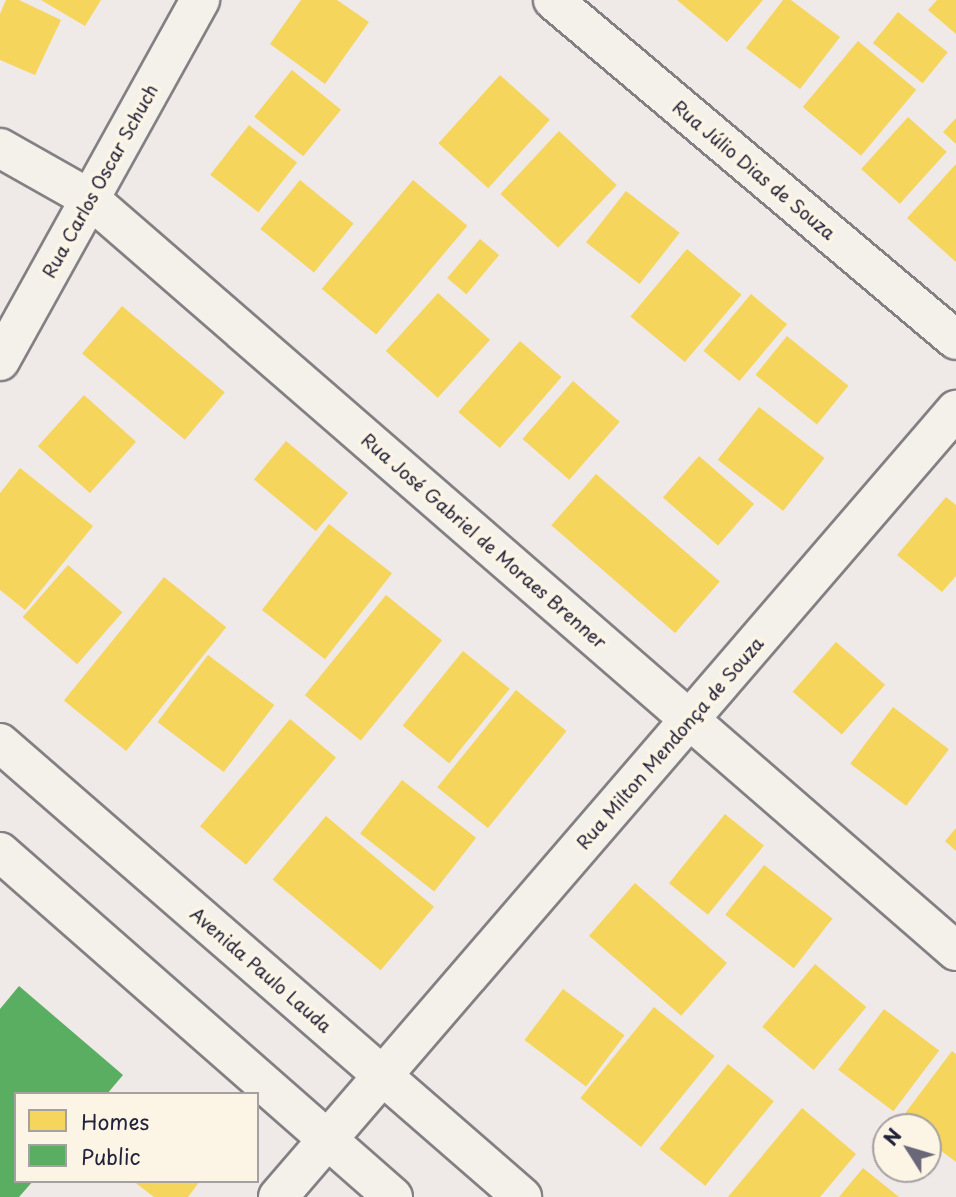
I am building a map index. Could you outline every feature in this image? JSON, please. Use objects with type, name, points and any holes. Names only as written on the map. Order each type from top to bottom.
[{"type":"street","name":"Rua Carlos Oscar Schuch","points":[[0,361],[200,0]]},
{"type":"street","name":"Rua Júlio Dias de Souza","points":[[553,0],[956,340]]},
{"type":"street","name":"Rua José Gabriel de Moraes Brenner","points":[[0,148],[90,199],[956,951]]},
{"type":"street","name":"Rua Milton Mendonça de Souza","points":[[328,1140],[956,410]]},
{"type":"street","name":"Avenida Paulo Lauda","points":[[0,743],[522,1197]]},
{"type":"street","points":[[0,852],[393,1197]]},
{"type":"street","points":[[278,1197],[328,1140]]},
{"type":"building: Homes","points":[[6,0],[19,0],[61,20],[35,75],[0,60],[0,14]]},
{"type":"building: Homes","points":[[41,0],[101,0],[85,26]]},
{"type":"building: Homes","points":[[301,0],[337,0],[369,22],[325,84],[270,44]]},
{"type":"building: Homes","points":[[677,0],[763,0],[727,42]]},
{"type":"building: Homes","points":[[783,0],[791,0],[840,37],[800,89],[746,48]]},
{"type":"building: Homes","points":[[937,0],[956,0],[956,34],[928,10]]},
{"type":"building: Homes","points":[[898,12],[948,52],[923,83],[873,43]]},
{"type":"building: Homes","points":[[858,41],[916,90],[861,156],[803,107]]},
{"type":"building: Homes","points":[[292,70],[341,110],[303,156],[254,117]]},
{"type":"building: Homes","points":[[500,75],[550,120],[488,188],[438,143]]},
{"type":"building: Homes","points":[[908,117],[947,152],[900,204],[861,169]]},
{"type":"building: Homes","points":[[956,118],[956,144],[943,132]]},
{"type":"building: Homes","points":[[249,125],[297,163],[258,212],[210,175]]},
{"type":"building: Homes","points":[[559,131],[617,185],[558,248],[500,194]]},
{"type":"building: Homes","points":[[956,164],[956,262],[907,218]]},
{"type":"building: Homes","points":[[300,180],[354,223],[314,272],[260,229]]},
{"type":"building: Homes","points":[[413,180],[467,226],[376,334],[322,289]]},
{"type":"building: Homes","points":[[626,191],[680,233],[640,284],[586,242]]},
{"type":"building: Homes","points":[[480,239],[499,255],[466,294],[447,278]]},
{"type":"building: Homes","points":[[687,249],[741,295],[685,362],[630,316]]},
{"type":"building: Homes","points":[[438,293],[490,340],[438,398],[386,351]]},
{"type":"building: Homes","points":[[751,294],[787,324],[739,381],[703,351]]},
{"type":"building: Homes","points":[[122,306],[225,392],[185,440],[82,353]]},
{"type":"building: Homes","points":[[787,336],[848,386],[817,425],[756,375]]},
{"type":"building: Homes","points":[[520,341],[562,377],[500,448],[458,412]]},
{"type":"building: Homes","points":[[573,381],[620,422],[569,480],[522,439]]},
{"type":"building: Homes","points":[[84,395],[136,442],[90,493],[38,446]]},
{"type":"building: Homes","points":[[759,407],[824,458],[783,511],[718,460]]},
{"type":"building: Homes","points":[[286,441],[348,493],[316,531],[254,479]]},
{"type":"building: Homes","points":[[699,456],[754,504],[718,545],[663,498]]},
{"type":"building: Homes","points":[[20,468],[93,526],[25,610],[0,590],[0,493]]},
{"type":"building: Homes","points":[[596,474],[720,582],[675,633],[551,525]]},
{"type":"building: Homes","points":[[946,497],[956,505],[956,576],[942,592],[897,555]]},
{"type":"building: Homes","points":[[329,524],[392,573],[325,659],[262,610]]},
{"type":"building: Homes","points":[[68,565],[122,612],[77,664],[23,617]]},
{"type":"building: Homes","points":[[164,577],[226,627],[126,751],[64,701]]},
{"type":"building: Homes","points":[[386,595],[442,640],[361,741],[305,695]]},
{"type":"building: Homes","points":[[836,642],[885,685],[842,734],[793,692]]},
{"type":"building: Homes","points":[[463,651],[510,689],[449,763],[403,726]]},
{"type":"building: Homes","points":[[208,655],[274,705],[224,772],[157,722]]},
{"type":"building: Homes","points":[[516,690],[567,731],[488,828],[437,787]]},
{"type":"building: Homes","points":[[893,707],[949,749],[906,806],[850,764]]},
{"type":"building: Homes","points":[[290,719],[336,758],[246,865],[200,826]]},
{"type":"building: Homes","points":[[402,780],[476,838],[434,891],[360,834]]},
{"type":"building: Homes","points":[[725,814],[764,845],[708,915],[669,883]]},
{"type":"building: Homes","points":[[326,816],[434,907],[381,970],[273,880]]},
{"type":"building: Homes","points":[[956,828],[956,851],[945,841]]},
{"type":"building: Homes","points":[[764,865],[833,919],[794,968],[725,915]]},
{"type":"building: Homes","points":[[635,883],[727,963],[681,1016],[589,936]]},
{"type":"building: Homes","points":[[815,964],[866,1007],[814,1070],[762,1027]]},
{"type":"building: Homes","points":[[563,989],[624,1035],[586,1086],[524,1040]]},
{"type":"building: Homes","points":[[654,1007],[715,1056],[641,1147],[580,1098]]},
{"type":"building: Homes","points":[[884,1009],[939,1051],[893,1111],[838,1070]]},
{"type":"building: Homes","points":[[952,1051],[956,1054],[956,1162],[942,1152],[942,1113],[905,1113]]},
{"type":"building: Homes","points":[[728,1064],[774,1101],[705,1186],[659,1149]]},
{"type":"building: Homes","points":[[802,1108],[856,1154],[820,1197],[728,1197]]},
{"type":"building: Homes","points":[[863,1168],[872,1175],[872,1183],[882,1183],[899,1197],[839,1197]]},
{"type":"building: Homes","points":[[136,1183],[198,1183],[188,1197],[154,1197]]},
{"type":"building: Public","points":[[19,986],[123,1075],[109,1092],[14,1092],[14,1183],[31,1183],[19,1197],[0,1197],[0,1009]]}]
